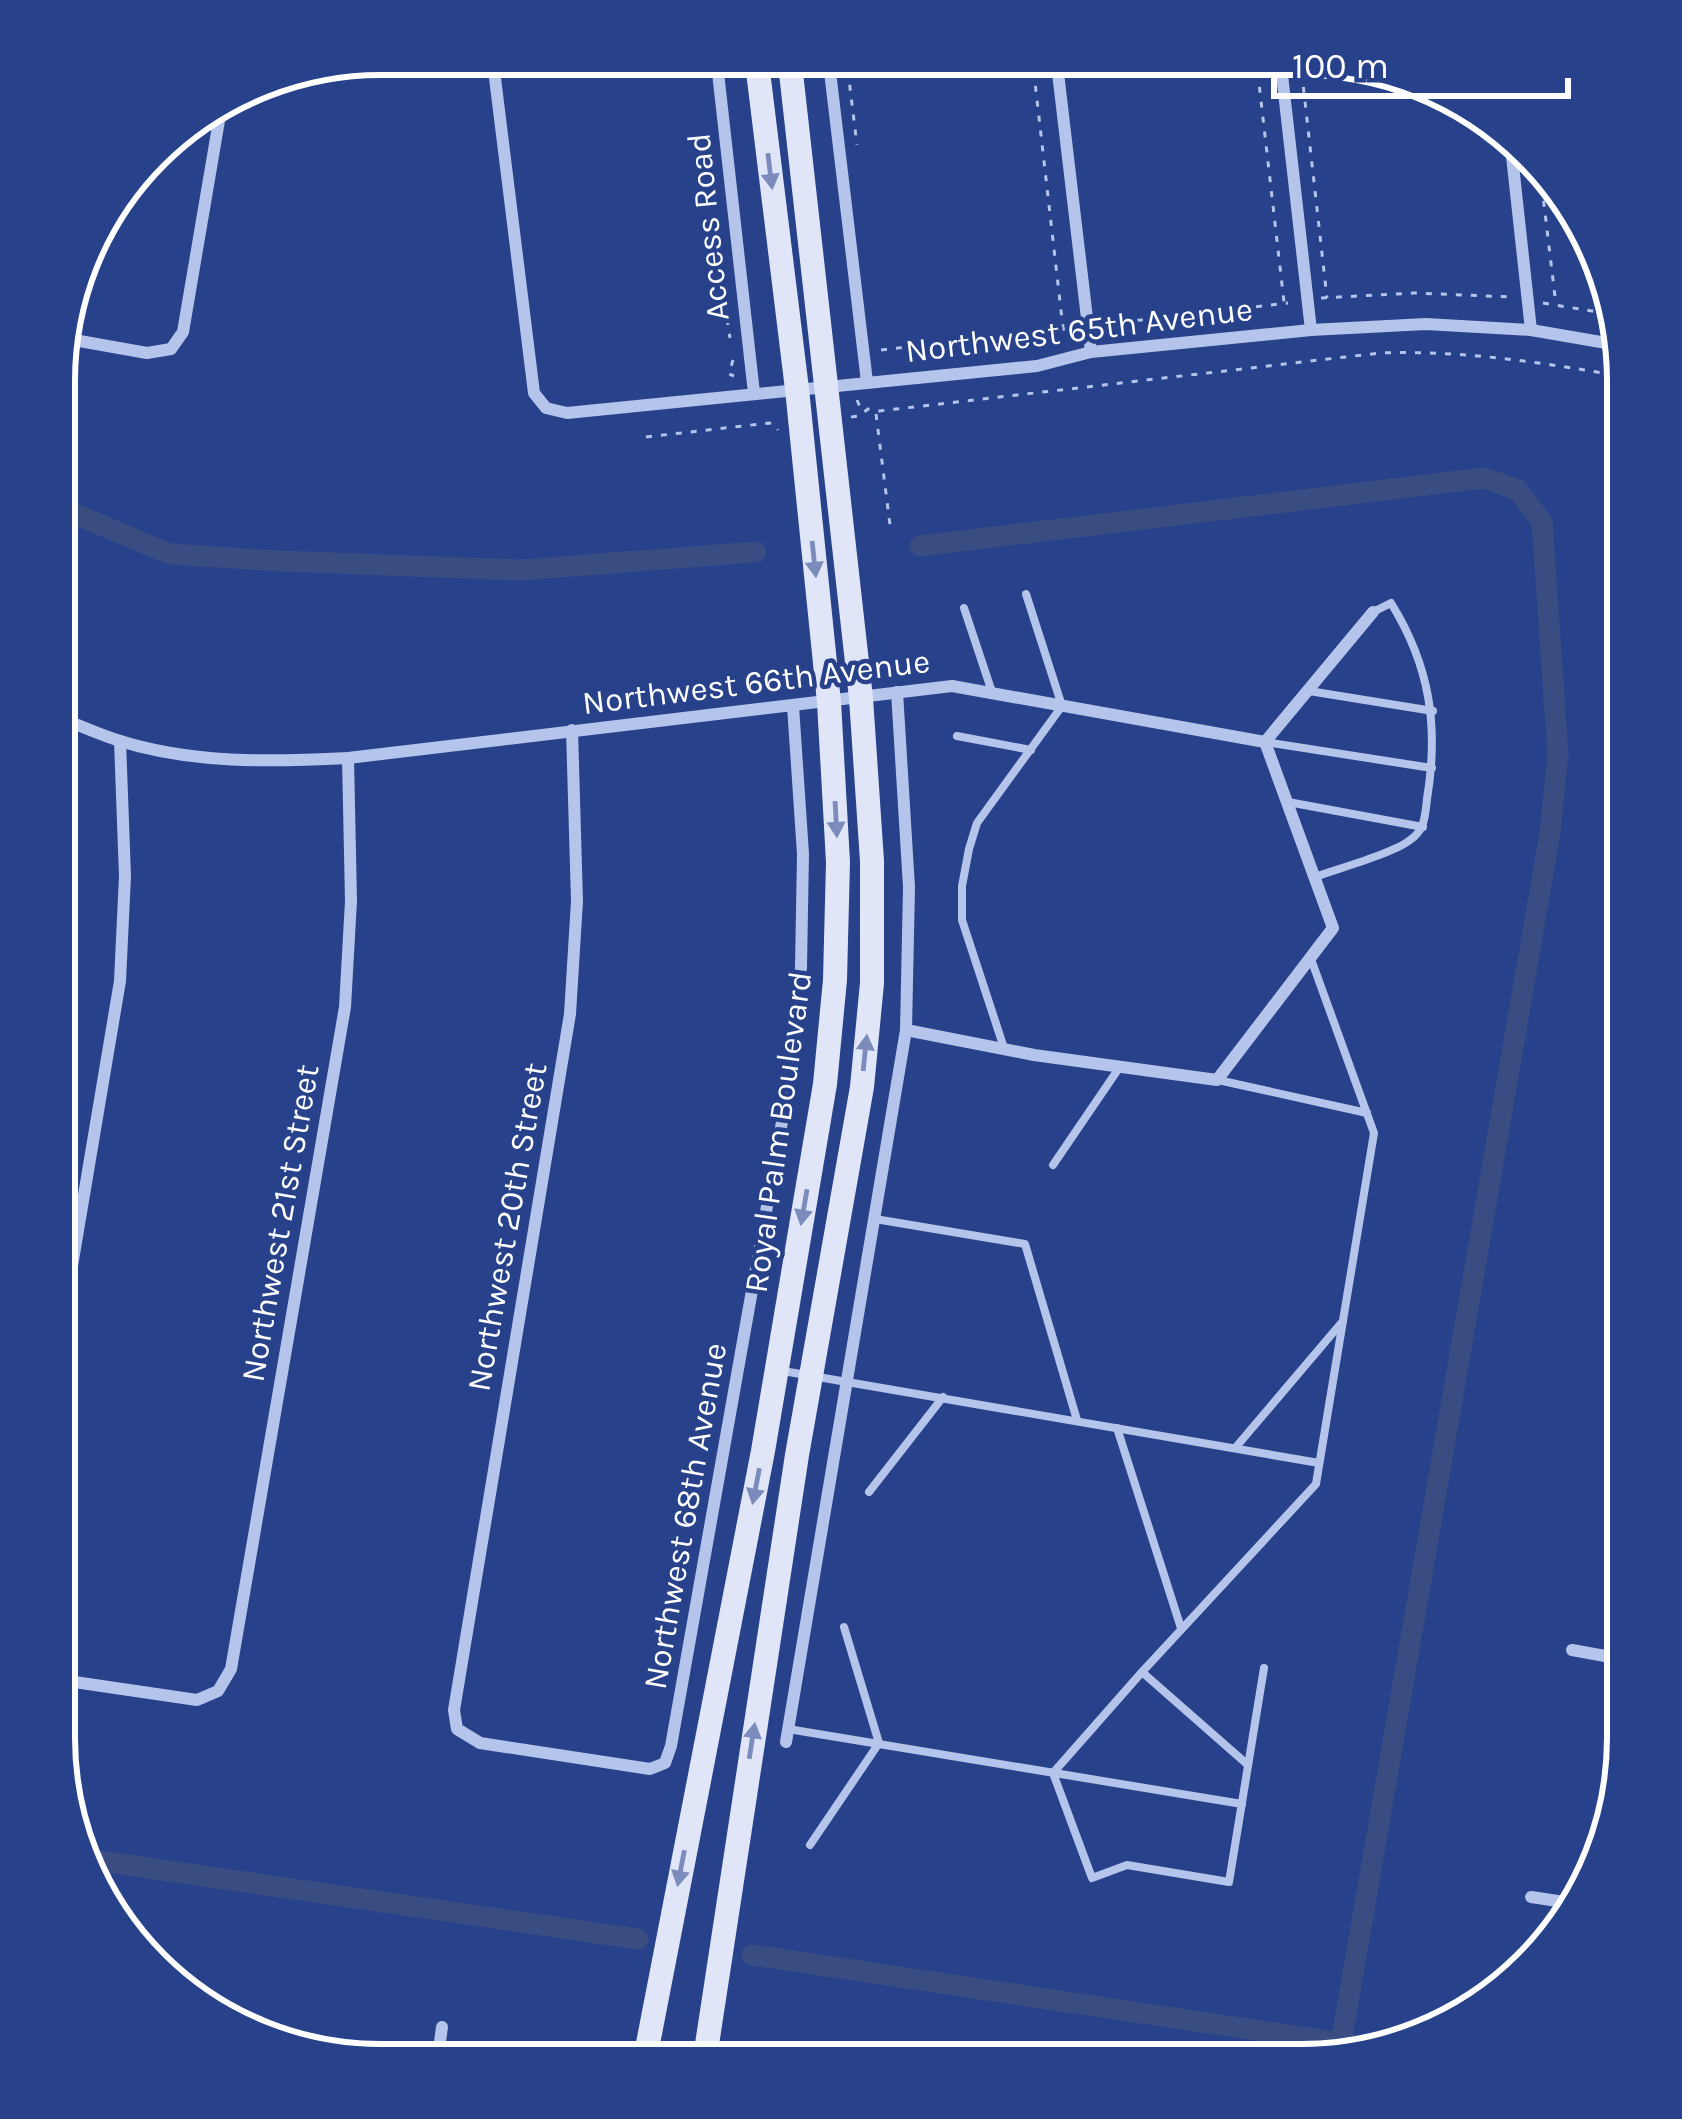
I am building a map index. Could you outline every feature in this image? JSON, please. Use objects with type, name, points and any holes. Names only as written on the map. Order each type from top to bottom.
[{"type":"main road","name":"Royal Palm Boulevard","points":[[648,2043],[776,1370],[825,1084],[836,980],[838,862],[829,702],[758,75]]},
{"type":"main road","name":"Royal Palm Boulevard","points":[[707,2043],[811,1376],[862,1087],[872,982],[872,861],[861,698],[791,75]]},
{"type":"street","name":"Northwest 65th Avenue","points":[[496,75],[534,393],[546,408],[567,413],[1037,366],[1091,352],[1311,330],[1426,324],[1531,330],[1604,343]]},
{"type":"street","name":"Access Road","points":[[718,75],[754,393]]},
{"type":"street","points":[[830,75],[867,382]]},
{"type":"street","points":[[1058,75],[1091,352]]},
{"type":"street","points":[[1282,75],[1311,330]]},
{"type":"street","points":[[78,341],[147,353],[171,349],[183,332],[219,123]]},
{"type":"street","points":[[1512,161],[1531,330]]},
{"type":"street","points":[[906,1030],[1217,1080],[1334,928],[1265,742],[1373,612]]},
{"type":"street","name":"Northwest 66th Avenue","points":[[75,723],[120,741],[203,757],[276,762],[348,758],[952,686],[1265,742]]},
{"type":"street","points":[[787,1736],[906,1030],[910,887],[897,692]]},
{"type":"street","name":"Northwest 68th Avenue","points":[[457,1729],[480,1743],[650,1769],[665,1763],[671,1746],[788,1088],[801,967],[803,854],[793,706]]},
{"type":"street","name":"Northwest 20th Street","points":[[457,1729],[454,1710],[570,1014],[577,901],[572,730]]},
{"type":"street","points":[[75,1248],[120,981],[125,876],[120,741]]},
{"type":"street","name":"Northwest 21st Street","points":[[75,1682],[197,1700],[218,1691],[231,1669],[345,1007],[351,901],[348,758]]},
{"type":"street","points":[[1572,1650],[1606,1656]]},
{"type":"street","points":[[1531,1897],[1559,1901]]},
{"type":"street","points":[[440,2043],[442,2027]]},
{"type":"lane","points":[[1004,1049],[962,920],[962,886],[977,823],[1062,706],[1026,594]]},
{"type":"lane","points":[[1315,878],[1409,842],[1423,827],[1432,768],[1433,711],[1401,618],[1391,603],[1373,612]]},
{"type":"lane","points":[[964,608],[992,693]]},
{"type":"lane","points":[[1307,691],[1433,711]]},
{"type":"lane","points":[[957,736],[1031,750]]},
{"type":"lane","points":[[1265,742],[1432,768]]},
{"type":"lane","points":[[1287,802],[1423,827]]},
{"type":"lane","points":[[1053,1773],[1316,1484],[1375,1133],[1310,958]]},
{"type":"lane","points":[[1053,1165],[1120,1066]]},
{"type":"lane","points":[[1217,1080],[1367,1113]]},
{"type":"lane","points":[[875,1219],[1025,1244],[1077,1420]]},
{"type":"lane","points":[[1235,1448],[1343,1321]]},
{"type":"lane","points":[[776,1370],[1319,1463]]},
{"type":"lane","points":[[869,1492],[943,1397]]},
{"type":"lane","points":[[1117,1428],[1182,1630]]},
{"type":"lane","points":[[844,1627],[878,1743]]},
{"type":"lane","points":[[1053,1773],[1092,1878],[1126,1865],[1229,1882],[1264,1668]]},
{"type":"lane","points":[[1142,1672],[1248,1766]]},
{"type":"lane","points":[[787,1736],[878,1743],[1242,1804]]},
{"type":"lane","points":[[810,1845],[878,1743]]},
{"type":"path","points":[[1034,75],[1063,329]]},
{"type":"path","points":[[863,354],[1285,303],[1258,75]]},
{"type":"path","points":[[1302,75],[1327,298]]},
{"type":"path","points":[[1543,194],[1556,305]]},
{"type":"path","points":[[1308,301],[1414,293],[1527,299],[1599,312]]},
{"type":"path","points":[[862,412],[1380,353],[1487,355],[1606,373]]},
{"type":"path","points":[[876,411],[890,525]]},
{"type":"path","points":[[646,436],[769,423],[780,433]]},
{"type":"waterway","points":[[920,546],[1484,478],[1518,490],[1542,522],[1558,754],[1550,833],[1341,2041]]},
{"type":"waterway","points":[[75,514],[170,554],[279,561],[520,570],[756,552]]},
{"type":"waterway","points":[[101,1861],[638,1939]]},
{"type":"waterway","points":[[752,1955],[1334,2042]]}]
